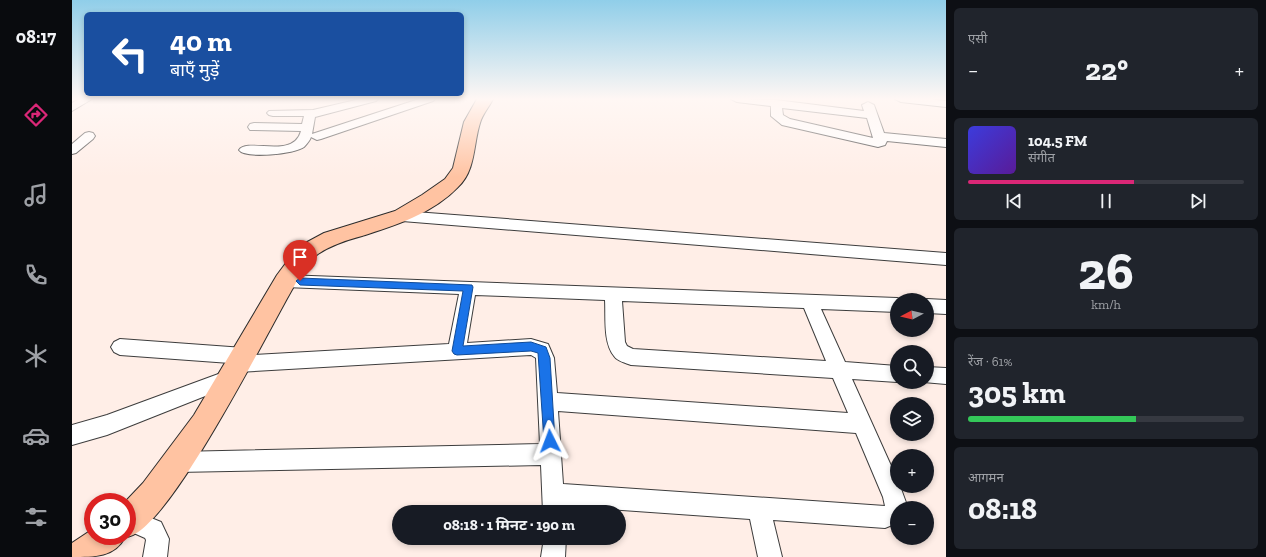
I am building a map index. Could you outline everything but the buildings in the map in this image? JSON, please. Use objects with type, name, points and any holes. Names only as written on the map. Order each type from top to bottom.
[{"type":"main road","points":[[136,512],[154,494],[204,424],[285,281],[305,253],[319,243],[331,238],[402,216],[429,200],[452,183],[462,169],[471,125]]},
{"type":"main road","points":[[80,557],[96,545]]},
{"type":"street","points":[[245,150],[286,149],[295,147],[301,144],[304,140],[307,125]]},
{"type":"street","points":[[317,136],[350,125]]},
{"type":"street","points":[[798,125],[873,143],[881,142],[875,125]]},
{"type":"street","points":[[254,127],[307,128]]},
{"type":"street","points":[[72,134],[89,136],[72,150]]},
{"type":"street","points":[[878,136],[946,144]]},
{"type":"street","points":[[402,216],[946,259]]},
{"type":"street","points":[[285,281],[890,305]]},
{"type":"street","points":[[457,351],[468,287]]},
{"type":"street","points":[[613,293],[616,343],[621,352],[631,357],[839,372],[890,374]]},
{"type":"street","points":[[809,301],[895,501]]},
{"type":"street","points":[[934,306],[946,307]]},
{"type":"street","points":[[120,347],[238,366],[531,347],[542,350],[545,358],[553,503],[758,508],[885,517],[890,514]]},
{"type":"street","points":[[72,435],[107,425],[238,366]]},
{"type":"street","points":[[934,375],[946,376]]},
{"type":"street","points":[[547,401],[862,424]]},
{"type":"street","points":[[177,462],[550,454]]},
{"type":"street","points":[[758,508],[770,557]]},
{"type":"street","points":[[136,528],[153,530],[158,539],[155,557]]},
{"type":"street","points":[[553,557],[554,545]]},
{"type":"route","points":[[300,281],[468,287],[457,351],[531,347],[542,350],[545,358],[550,441]]}]
